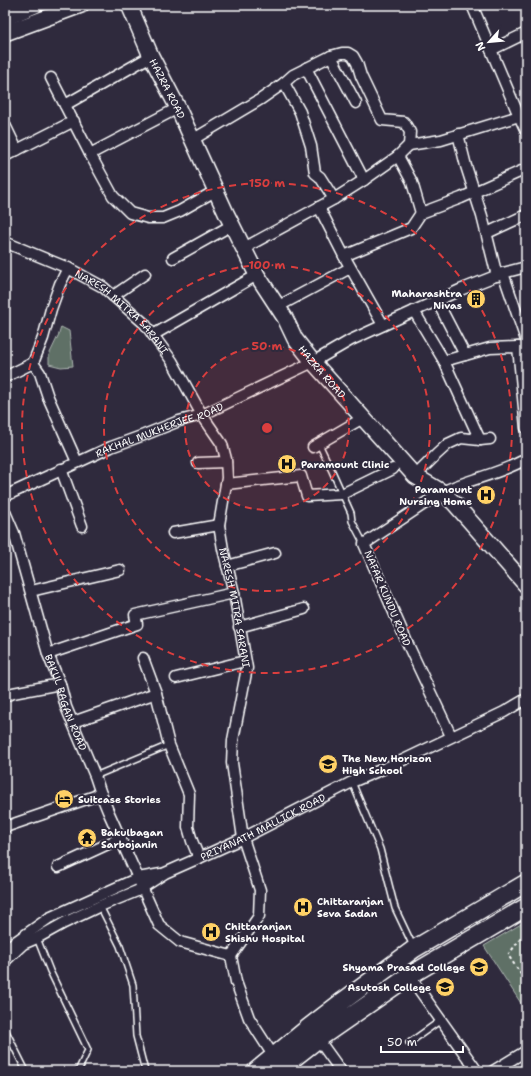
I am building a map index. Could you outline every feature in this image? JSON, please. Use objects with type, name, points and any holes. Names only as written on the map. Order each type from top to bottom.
[{"type":"main road","points":[[5,18],[36,5]]},
{"type":"main road","points":[[5,33],[81,5]]},
{"type":"main road","name":"HAZRA ROAD","points":[[129,5],[151,56],[178,108],[215,191],[257,275],[284,318],[295,339],[313,362],[415,476],[442,492],[455,504],[526,585]]},
{"type":"main road","points":[[277,1065],[343,1001],[398,960],[526,883]]},
{"type":"main road","points":[[256,1071],[277,1065],[318,1039],[409,976],[526,907]]},
{"type":"street","points":[[472,5],[518,116],[526,131]]},
{"type":"street","points":[[491,50],[526,33]]},
{"type":"street","points":[[192,140],[261,99],[284,84],[293,75],[331,56],[348,53],[354,56],[361,76],[382,120],[404,122],[410,132],[409,145]]},
{"type":"street","points":[[65,105],[151,56]]},
{"type":"street","points":[[331,56],[356,104]]},
{"type":"street","points":[[306,68],[364,180]]},
{"type":"street","points":[[51,78],[90,154],[114,196],[130,213],[148,218],[163,218],[180,211],[215,191]]},
{"type":"street","points":[[284,84],[300,112],[311,146],[315,173],[320,177],[334,199]]},
{"type":"street","points":[[90,154],[178,108]]},
{"type":"street","points":[[244,248],[334,199],[398,156],[409,145],[441,140],[518,116]]},
{"type":"street","points":[[5,156],[74,121]]},
{"type":"street","points":[[5,125],[17,150]]},
{"type":"street","points":[[458,134],[466,166],[500,274],[522,318],[526,340]]},
{"type":"street","points":[[398,156],[412,182],[421,213]]},
{"type":"street","points":[[344,256],[411,228],[421,213],[526,169]]},
{"type":"street","points":[[319,207],[350,268],[384,325]]},
{"type":"street","points":[[487,233],[526,215]]},
{"type":"street","points":[[173,258],[232,225]]},
{"type":"street","name":"NARESH MITRA SARANI","points":[[5,243],[68,268],[103,288],[145,324],[172,360],[202,414],[222,444],[226,459],[227,478],[219,525],[234,593],[246,668],[233,740],[232,764],[243,838],[260,890],[259,916],[231,956]]},
{"type":"street","name":"RAKHAL MUKHERJEE ROAD","points":[[5,496],[111,447],[179,420],[202,414],[313,362],[352,340],[466,287],[526,266]]},
{"type":"street","points":[[5,376],[33,364],[60,284],[68,268]]},
{"type":"street","points":[[277,307],[350,268]]},
{"type":"street","points":[[113,296],[144,274]]},
{"type":"street","points":[[153,335],[257,275]]},
{"type":"street","points":[[437,300],[465,355]]},
{"type":"street","points":[[414,312],[444,361],[485,440],[461,438],[448,444],[415,476]]},
{"type":"street","points":[[444,361],[490,348],[522,348],[526,428]]},
{"type":"street","points":[[33,364],[40,373],[48,397],[77,462]]},
{"type":"street","points":[[316,445],[363,418]]},
{"type":"street","name":"NAFAR KUNDU ROAD","points":[[451,736],[410,649],[364,544],[442,492],[526,459]]},
{"type":"street","points":[[198,463],[226,462]]},
{"type":"street","points":[[61,469],[82,526]]},
{"type":"street","points":[[226,484],[301,476],[307,496],[342,494],[393,469]]},
{"type":"street","name":"BAKUL BAGAN ROAD","points":[[5,512],[14,533],[48,654],[60,684],[66,707],[101,794],[159,925],[180,942],[231,956]]},
{"type":"street","points":[[173,533],[219,525]]},
{"type":"street","points":[[227,566],[275,553]]},
{"type":"street","points":[[31,591],[120,570]]},
{"type":"street","points":[[48,654],[137,624],[135,615],[234,593]]},
{"type":"street","points":[[240,627],[304,609]]},
{"type":"street","points":[[143,658],[156,693],[169,745],[189,794],[188,827],[199,858]]},
{"type":"street","points":[[176,678],[245,661]]},
{"type":"street","points":[[5,696],[13,693],[60,684]]},
{"type":"street","points":[[73,722],[156,693]]},
{"type":"street","name":"PRIYANATH MALLICK ROAD","points":[[5,961],[23,944],[64,923],[143,888],[164,873],[243,838],[352,782],[397,763],[504,712],[526,699]]},
{"type":"street","points":[[5,827],[101,794]]},
{"type":"street","points":[[58,868],[120,838]]},
{"type":"street","points":[[5,949],[49,918],[138,878],[164,873]]},
{"type":"street","points":[[231,956],[236,982],[249,1018],[277,1065]]},
{"type":"street","points":[[398,960],[441,1020],[473,1069]]},
{"type":"street","points":[[318,1039],[341,1071]]},
{"type":"street","points":[[493,1071],[526,1051]]},
{"type":"lane","points":[[316,445],[332,471],[351,513],[352,521],[364,544]]},
{"type":"lane","points":[[95,776],[169,745]]},
{"type":"lane","points":[[352,782],[380,849],[395,908],[414,949]]},
{"type":"lane","points":[[100,906],[120,946],[133,985],[136,1036],[145,1071]]},
{"type":"lane","points":[[37,938],[50,971],[88,1050],[78,1071]]},
{"type":"lane","points":[[409,1043],[441,1020]]},
{"type":"lane","points":[[5,1029],[26,1071]]},
{"type":"path","points":[[526,935],[520,938],[508,955],[526,982]]},
{"type":"green space","points":[[61,327],[69,331],[73,366],[61,367],[49,364],[49,355]]},
{"type":"green space","points":[[526,921],[526,1011],[484,946]]},
{"type":"place","name":"Maharashtra Nivas","points":[[476,299]]},
{"type":"place","name":"Paramount Clinic","points":[[287,464]]},
{"type":"place","name":"Paramount Nursing Home","points":[[486,495]]},
{"type":"place","name":"The New Horizon High School","points":[[328,764]]},
{"type":"place","name":"Suitcase Stories","points":[[64,799]]},
{"type":"place","name":"Bakulbagan Sarbojanin","points":[[87,838]]},
{"type":"place","name":"Chittaranjan Seva Sadan","points":[[303,907]]},
{"type":"place","name":"Chittaranjan Shishu Hospital","points":[[211,932]]},
{"type":"place","name":"Shyama Prasad College","points":[[479,967]]},
{"type":"place","name":"Asutosh College","points":[[445,987]]}]
